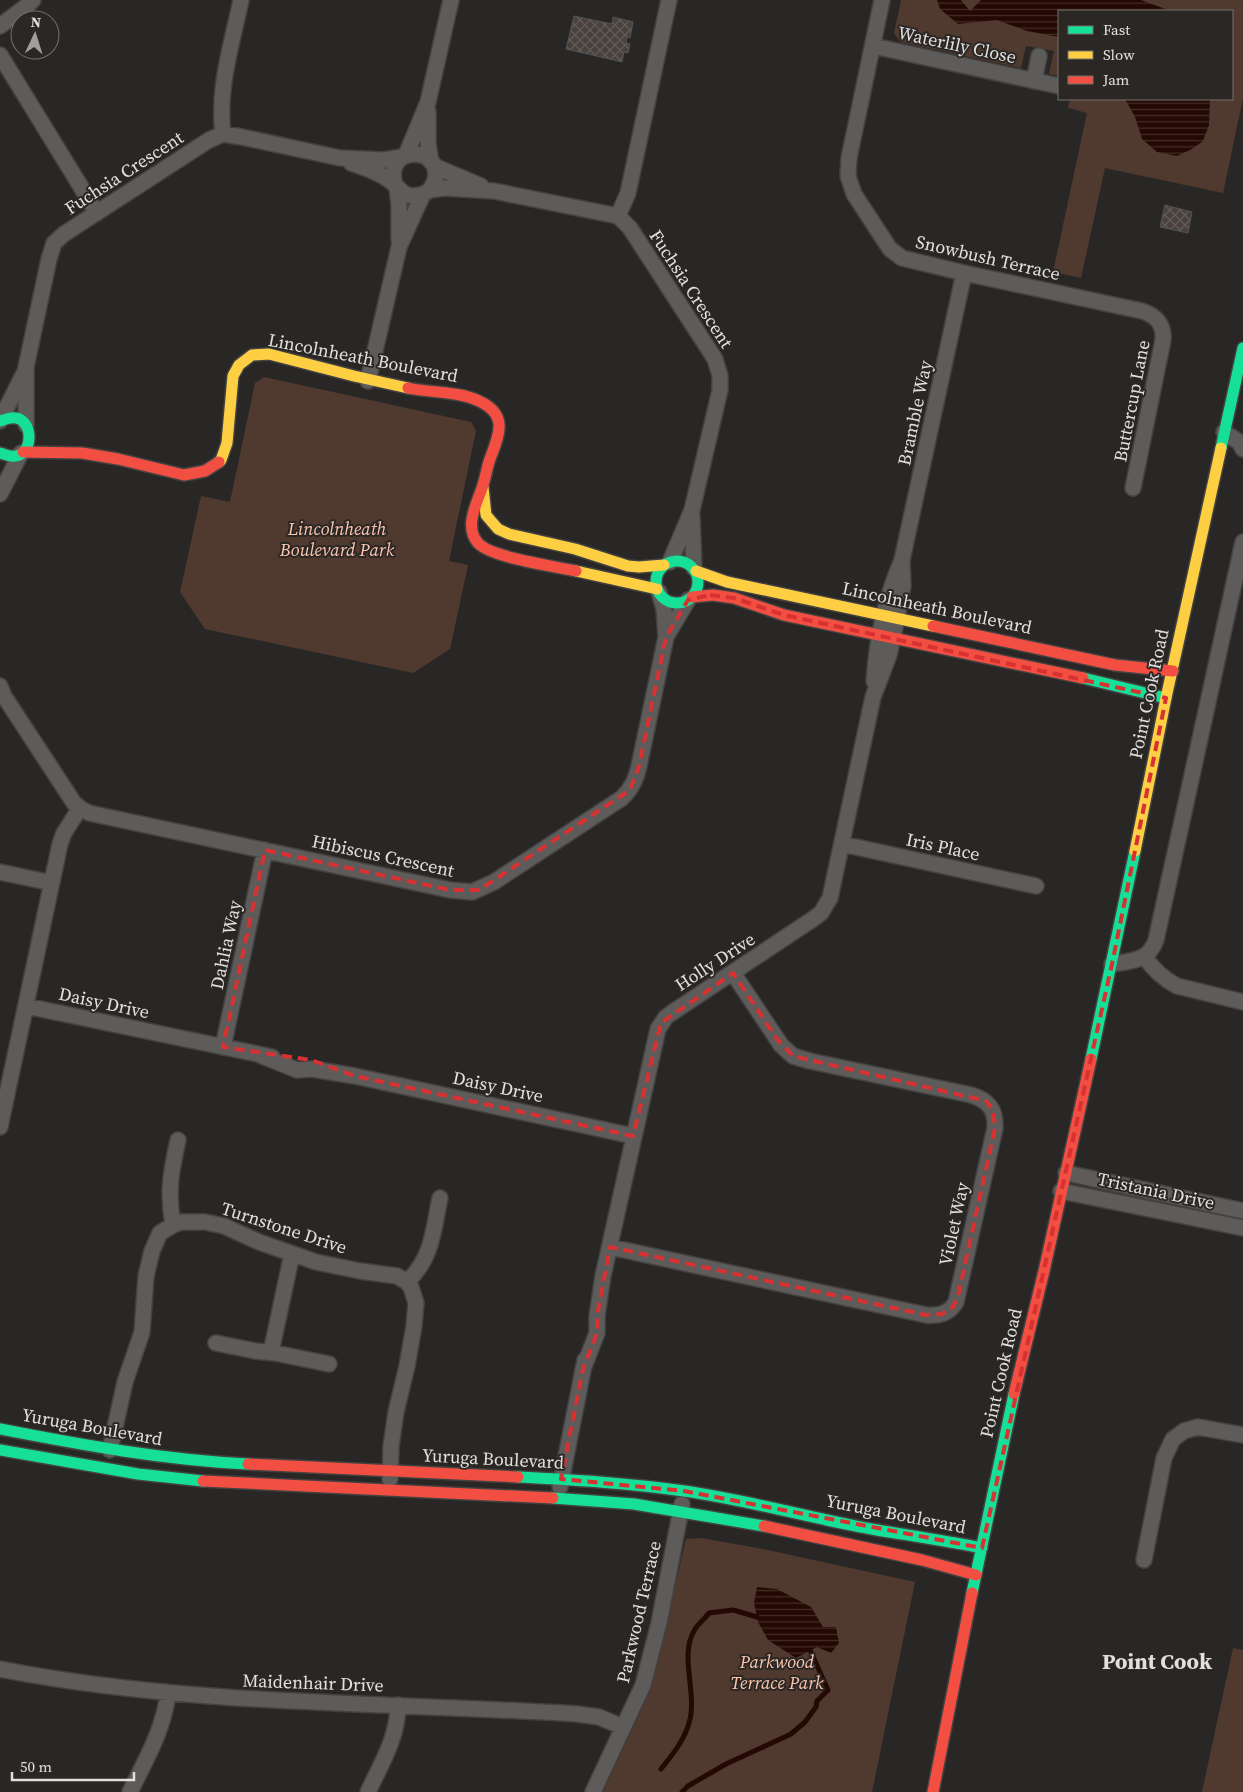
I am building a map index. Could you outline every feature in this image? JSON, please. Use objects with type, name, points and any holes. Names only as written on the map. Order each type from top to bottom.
[{"type":"street","points":[[0,26],[32,0]]},
{"type":"street","points":[[241,0],[221,96],[220,114],[223,134],[340,158],[384,160],[420,154],[432,164],[494,191]]},
{"type":"street","points":[[368,381],[399,247],[399,205],[393,177],[394,169],[404,156],[428,102],[451,0]]},
{"type":"street","points":[[340,158],[377,173],[409,196],[445,188],[494,191],[618,216],[628,193],[669,0]]},
{"type":"street","name":"Snowbush Terrace","points":[[882,0],[847,171],[854,194],[890,249],[895,254],[910,261],[1142,311],[1160,321]]},
{"type":"street","name":"Waterlily Close","points":[[872,46],[1058,86]]},
{"type":"street","points":[[0,55],[97,213]]},
{"type":"street","name":"Waterlily Close","points":[[1034,81],[1039,56]]},
{"type":"street","points":[[399,247],[426,192],[435,178],[428,143],[428,102]]},
{"type":"street","name":"Fuchsia Crescent","points":[[0,421],[26,367],[54,243],[64,234],[209,140],[223,134]]},
{"type":"street","name":"Fuchsia Crescent","points":[[618,216],[630,228],[715,359],[720,376],[720,390],[692,510],[667,564]]},
{"type":"street","name":"Bramble Way","points":[[886,636],[890,616],[892,584],[902,560],[964,273]]},
{"type":"street","name":"Buttercup Lane","points":[[1133,488],[1163,340],[1164,332],[1160,321]]},
{"type":"street","name":"Lincolnheath Boulevard","points":[[0,453],[11,456],[22,453],[82,453],[118,459],[184,475],[205,471],[221,460],[227,444],[233,376],[240,365],[252,356],[269,354],[368,381],[422,391],[470,397],[487,404],[497,419],[500,434],[473,506],[471,525],[474,537],[483,548]]},
{"type":"street","name":"Point Cook Road","points":[[933,1792],[976,1575],[1016,1388],[1066,1174],[1112,964],[1166,698],[1224,432],[1239,379],[1242,355]]},
{"type":"street","name":"Fuchsia Crescent","points":[[26,367],[30,428]]},
{"type":"street","points":[[0,421],[14,418],[30,428],[30,440],[0,494]]},
{"type":"street","points":[[1224,432],[1238,442],[1243,449]]},
{"type":"street","name":"Lincolnheath Boulevard","points":[[60,443],[82,453]]},
{"type":"street","name":"Lincolnheath Boulevard","points":[[482,486],[486,515],[498,529]]},
{"type":"street","name":"Fuchsia Crescent","points":[[692,510],[695,570]]},
{"type":"street","points":[[690,598],[698,585],[695,570],[683,561],[639,568],[588,553],[509,534],[498,529],[483,548],[500,554],[635,583],[658,591],[669,601],[682,602],[690,598],[713,595],[734,598],[770,611],[1111,684],[1166,698]]},
{"type":"street","points":[[1112,964],[1138,960],[1153,950],[1243,542]]},
{"type":"street","points":[[658,591],[657,576],[667,564]]},
{"type":"street","name":"Lincolnheath Boulevard","points":[[695,570],[726,582],[1115,665],[1172,671]]},
{"type":"street","name":"Hibiscus Crescent","points":[[80,808],[97,815],[450,890],[472,892],[485,888],[622,798],[630,790],[636,779],[666,637],[664,608],[658,591]]},
{"type":"street","name":"Hibiscus Crescent","points":[[666,637],[690,598]]},
{"type":"street","name":"Holly Drive","points":[[558,1498],[583,1369],[598,1333],[597,1316],[603,1276],[655,1037],[660,1023],[673,1012],[821,913],[830,898],[873,697],[889,656],[886,636]]},
{"type":"street","points":[[0,1126],[4,1088],[26,1006],[64,833],[80,808],[62,786],[1,691]]},
{"type":"street","name":"Iris Place","points":[[842,844],[1036,886]]},
{"type":"street","name":"Dahlia Way","points":[[223,1047],[265,850]]},
{"type":"street","points":[[0,872],[52,884]]},
{"type":"street","points":[[1144,956],[1158,974],[1177,986],[1243,1002]]},
{"type":"street","name":"Violet Way","points":[[610,1247],[926,1315],[942,1314],[948,1311],[956,1302],[994,1128],[994,1115],[990,1105],[979,1097],[971,1095],[793,1056],[777,1039],[732,973]]},
{"type":"street","name":"Daisy Drive","points":[[26,1006],[262,1056],[311,1060],[355,1076],[633,1136]]},
{"type":"street","points":[[110,1450],[125,1382],[142,1332],[146,1276],[152,1251],[160,1234],[173,1225],[169,1186],[178,1140]]},
{"type":"street","name":"Tristania Drive","points":[[1066,1174],[1243,1211]]},
{"type":"street","name":"Tristania Drive","points":[[1061,1191],[1243,1228]]},
{"type":"street","points":[[391,1491],[390,1472],[396,1412],[414,1326],[415,1296],[407,1282],[420,1268],[425,1259],[431,1243],[440,1198]]},
{"type":"street","name":"Turnstone Drive","points":[[173,1225],[192,1222],[214,1223],[292,1254],[339,1267],[390,1274],[407,1282]]},
{"type":"street","points":[[271,1352],[292,1254]]},
{"type":"street","points":[[216,1344],[271,1352],[329,1364]]},
{"type":"street","points":[[1144,1560],[1164,1458],[1169,1445],[1178,1434],[1198,1428],[1243,1435]]},
{"type":"street","name":"Yuruga Boulevard","points":[[0,1429],[110,1450],[208,1462],[561,1479],[684,1491],[877,1530],[928,1537],[982,1548]]},
{"type":"street","name":"Yuruga Boulevard","points":[[0,1450],[105,1469],[176,1479],[558,1498],[626,1504],[757,1525],[922,1560],[976,1575]]},
{"type":"street","name":"Parkwood Terrace","points":[[593,1792],[643,1685],[650,1662],[684,1491]]},
{"type":"street","name":"Maidenhair Drive","points":[[0,1669],[66,1681],[168,1694],[256,1700],[577,1714],[599,1717],[624,1727]]},
{"type":"street","points":[[130,1792],[161,1728],[168,1694]]},
{"type":"street","points":[[368,1792],[394,1736],[398,1723],[398,1705]]},
{"type":"highlighted area","points":[[710,595],[734,598],[784,615],[1166,698],[1112,964],[982,1548],[684,1491],[561,1479],[583,1369],[597,1333],[597,1316],[610,1247],[926,1315],[942,1314],[953,1307],[958,1296],[995,1128],[993,1110],[986,1101],[793,1056],[777,1039],[733,973],[661,1023],[633,1136],[355,1076],[311,1060],[223,1047],[265,850],[450,890],[479,890],[630,790],[639,766],[666,637],[688,600]]},
{"type":"green space","points":[[901,0],[1242,0],[1243,98],[1223,193],[1105,168],[1081,278],[1053,272],[1087,113],[1068,108],[1070,100],[1233,100],[1233,10],[1058,10],[1058,76],[1049,74],[1054,51],[1026,46],[1021,68],[900,42],[894,33]]},
{"type":"green space","name":"Lincolnheath Boulevard Park","points":[[264,377],[471,422],[476,431],[449,561],[468,565],[450,649],[413,673],[205,629],[180,592],[201,496],[230,502],[255,383]]},
{"type":"green space","name":"Parkwood Terrace Park","points":[[701,1538],[763,1549],[915,1582],[872,1792],[603,1792],[644,1704],[652,1682],[686,1539]]},
{"type":"green space","points":[[1233,1648],[1243,1650],[1243,1792],[1202,1792]]},
{"type":"shaded area","points":[[937,0],[961,0],[970,11],[981,0],[1141,0],[1168,10],[1058,10],[1058,37],[1027,31],[997,20],[958,24],[940,9]]},
{"type":"shaded area","points":[[1126,100],[1210,100],[1209,125],[1203,141],[1177,156],[1157,152],[1142,139],[1135,117]]},
{"type":"shaded area","points":[[757,1587],[777,1589],[811,1607],[823,1627],[836,1627],[839,1643],[831,1653],[817,1647],[796,1658],[768,1640],[758,1622],[754,1603]]},
{"type":"building","points":[[574,16],[612,24],[613,17],[633,22],[630,38],[627,37],[626,43],[630,44],[628,53],[624,52],[622,62],[566,49]]},
{"type":"building","points":[[1165,205],[1192,212],[1188,233],[1160,227]]},
{"type":"waterway","points":[[661,1769],[681,1742],[689,1723],[691,1700],[688,1652],[695,1628],[709,1613],[733,1610],[757,1617]]},
{"type":"waterway","points":[[682,1792],[688,1786],[726,1764],[791,1734],[805,1722],[816,1707],[817,1701],[828,1690],[810,1650]]},
{"type":"traffic: fast","points":[[1221,448],[1243,348]]},
{"type":"traffic: fast","points":[[0,421],[10,418],[19,419],[28,429],[29,437],[28,445],[19,455],[10,456],[0,453]]},
{"type":"traffic: fast","points":[[681,561],[689,564],[695,570],[698,582],[695,594],[689,600],[673,603],[665,600],[659,594],[656,578],[659,570],[665,564],[681,561]]},
{"type":"traffic: fast","points":[[1083,678],[1166,698]]},
{"type":"traffic: fast","points":[[1091,1059],[1135,851]]},
{"type":"traffic: fast","points":[[972,1593],[1014,1394]]},
{"type":"traffic: fast","points":[[0,1429],[154,1455],[248,1464]]},
{"type":"traffic: fast","points":[[0,1450],[138,1474],[203,1481]]},
{"type":"traffic: fast","points":[[518,1477],[622,1484],[684,1491],[733,1499],[853,1526],[982,1548]]},
{"type":"traffic: fast","points":[[553,1498],[634,1504],[764,1526]]},
{"type":"traffic: slow","points":[[219,462],[227,443],[233,376],[239,365],[252,355],[269,354],[408,388]]},
{"type":"traffic: slow","points":[[1135,851],[1166,698],[1221,448]]},
{"type":"traffic: slow","points":[[483,487],[486,515],[498,529],[509,534],[575,549],[628,566],[664,565]]},
{"type":"traffic: slow","points":[[576,571],[657,589]]},
{"type":"traffic: slow","points":[[696,571],[727,582],[933,626]]},
{"type":"traffic: jam","points":[[408,388],[471,398],[488,407],[495,413],[498,419],[499,426],[496,442],[473,514],[472,529],[478,543],[496,553],[509,557],[576,571]]},
{"type":"traffic: jam","points":[[23,452],[82,453],[118,459],[184,475],[205,471],[219,462]]},
{"type":"traffic: jam","points":[[692,597],[713,595],[734,598],[784,615],[1083,678]]},
{"type":"traffic: jam","points":[[933,626],[1115,665],[1173,671]]},
{"type":"traffic: jam","points":[[1014,1394],[1044,1271],[1091,1059]]},
{"type":"traffic: jam","points":[[248,1464],[518,1477]]},
{"type":"traffic: jam","points":[[203,1481],[553,1498]]},
{"type":"traffic: jam","points":[[764,1526],[922,1560],[976,1575]]},
{"type":"traffic: jam","points":[[933,1792],[972,1593]]},
{"type":"district","name":"Point Cook","points":[[1157,1661]]}]
